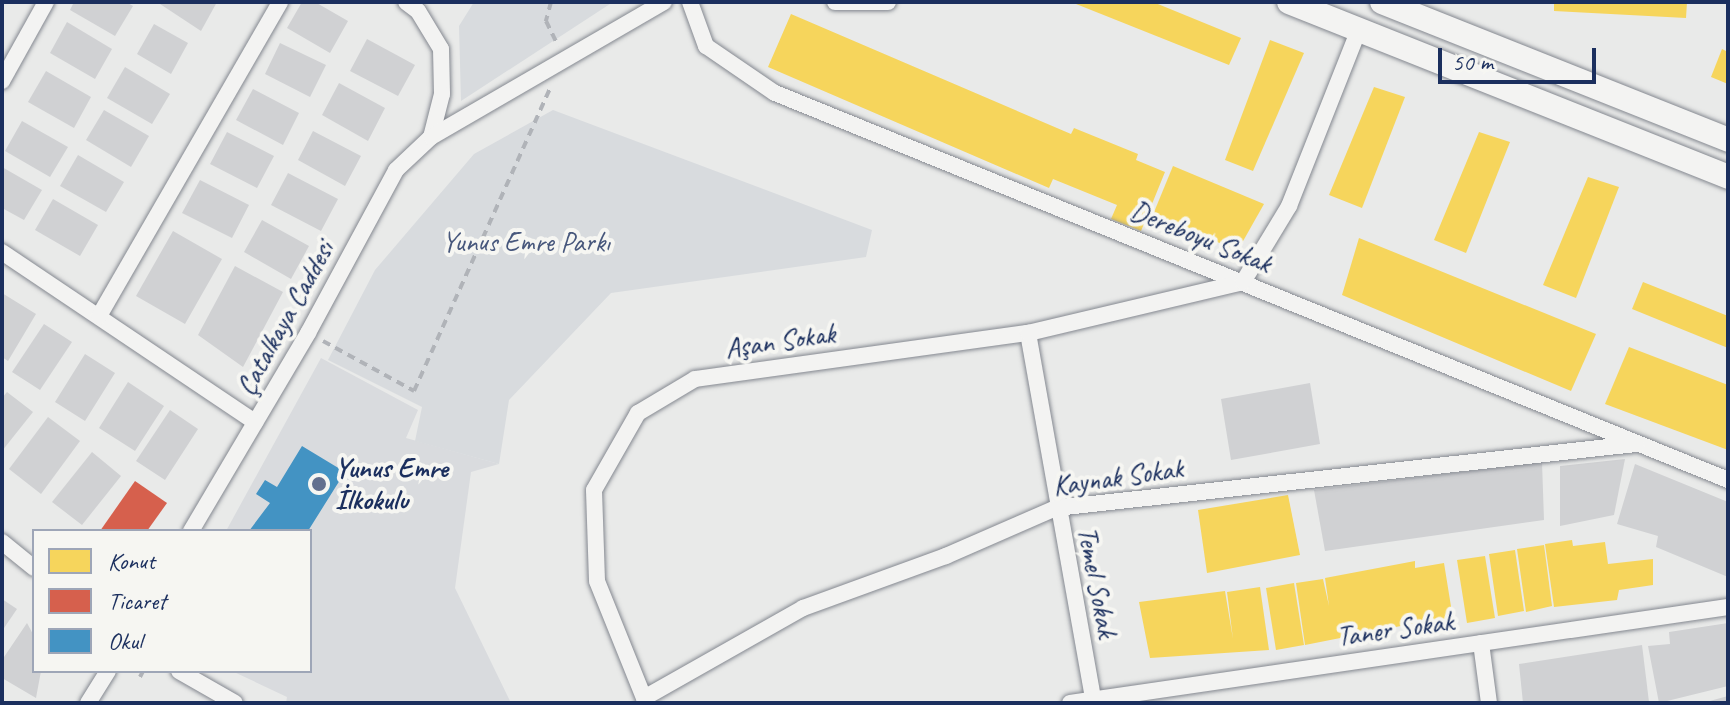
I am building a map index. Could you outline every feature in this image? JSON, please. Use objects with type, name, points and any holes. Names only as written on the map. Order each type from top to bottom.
[{"type":"main road","points":[[1289,2],[1728,177]]},
{"type":"main road","points":[[1382,2],[1728,140]]},
{"type":"street","points":[[2,81],[46,2]]},
{"type":"street","points":[[99,316],[280,2]]},
{"type":"street","points":[[406,2],[418,11],[441,49],[442,94],[431,137]]},
{"type":"street","name":"Çatalkaya Caddesi","points":[[192,529],[308,333],[396,170],[431,137],[564,64],[664,2]]},
{"type":"street","name":"Dereboyu Sokak","points":[[690,2],[706,46],[775,93],[1728,480]]},
{"type":"street","points":[[835,2],[888,2]]},
{"type":"street","points":[[1243,282],[1289,206],[1359,29]]},
{"type":"street","points":[[2,252],[255,422]]},
{"type":"street","name":"Aşan Sokak","points":[[645,700],[597,581],[594,490],[638,413],[695,379],[1028,333],[1243,282]]},
{"type":"street","name":"Temel Sokak","points":[[1028,333],[1056,508],[1093,699]]},
{"type":"street","name":"Kaynak Sokak","points":[[645,700],[803,608],[946,556],[1056,508],[1638,444]]},
{"type":"street","points":[[2,542],[32,566]]},
{"type":"street","name":"Taner Sokak","points":[[1070,703],[1728,607]]},
{"type":"street","points":[[1481,643],[1489,703]]},
{"type":"street","points":[[88,703],[107,673]]},
{"type":"street","points":[[182,673],[235,703]]},
{"type":"path","points":[[308,333],[414,391],[564,64],[546,21],[551,2]]},
{"type":"shaded area","points":[[321,358],[418,410],[406,438],[499,464],[471,472],[455,588],[511,703],[286,703],[287,697],[236,673],[312,673],[312,529],[227,529]]},
{"type":"green space","points":[[474,2],[613,2],[461,101],[459,26]]},
{"type":"green space","name":"Yunus Emre Parkı","points":[[553,110],[872,230],[866,257],[611,293],[509,400],[499,464],[415,441],[422,407],[328,360],[375,270],[474,154]]},
{"type":"building: Konut","points":[[1071,2],[1153,2],[1241,38],[1229,65]]},
{"type":"building: Konut","points":[[1554,2],[1687,2],[1686,18],[1554,11]]},
{"type":"building: Konut","points":[[791,14],[1071,134],[1074,128],[1138,154],[1136,160],[1165,172],[1141,231],[1111,219],[1117,205],[1053,179],[1049,188],[768,67]]},
{"type":"building: Konut","points":[[1270,40],[1304,53],[1253,171],[1225,160]]},
{"type":"building: Konut","points":[[1722,49],[1728,52],[1728,84],[1711,77]]},
{"type":"building: Konut","points":[[1374,87],[1405,97],[1362,208],[1329,195]]},
{"type":"building: Konut","points":[[1479,132],[1510,142],[1466,253],[1434,240]]},
{"type":"building: Konut","points":[[1173,166],[1264,204],[1238,250],[1152,217]]},
{"type":"building: Konut","points":[[1588,177],[1619,187],[1576,298],[1543,285]]},
{"type":"building: Konut","points":[[1359,238],[1596,334],[1571,391],[1342,295]]},
{"type":"building: Konut","points":[[1643,282],[1728,316],[1728,348],[1632,309]]},
{"type":"building: Konut","points":[[1629,347],[1728,385],[1728,450],[1605,404]]},
{"type":"building: Konut","points":[[1288,495],[1300,555],[1207,573],[1198,510]]},
{"type":"building: Konut","points":[[1572,540],[1573,546],[1605,542],[1608,564],[1653,559],[1653,585],[1619,590],[1617,600],[1554,607],[1545,544]]},
{"type":"building: Konut","points":[[1544,545],[1552,606],[1526,612],[1517,549]]},
{"type":"building: Konut","points":[[1515,550],[1524,611],[1498,616],[1489,554]]},
{"type":"building: Konut","points":[[1485,556],[1495,618],[1467,623],[1457,560]]},
{"type":"building: Konut","points":[[1415,561],[1415,568],[1444,563],[1454,625],[1426,630],[1421,622],[1305,645],[1296,583],[1323,579],[1329,606],[1325,578]]},
{"type":"building: Konut","points":[[1294,583],[1304,645],[1276,650],[1266,588]]},
{"type":"building: Konut","points":[[1260,587],[1269,650],[1150,658],[1139,602],[1225,591],[1233,639],[1227,592]]},
{"type":"building: Ticaret","points":[[135,481],[167,503],[148,529],[101,529]]},
{"type":"building: Okul","points":[[302,446],[345,472],[309,529],[250,529],[270,503],[256,494],[265,480],[277,487]]},
{"type":"building: Diğer","points":[[74,2],[126,2],[133,6],[115,36],[70,10]]},
{"type":"building: Diğer","points":[[157,2],[217,2],[201,31]]},
{"type":"building: Diğer","points":[[302,2],[315,2],[348,21],[330,53],[287,28]]},
{"type":"building: Diğer","points":[[67,22],[112,49],[95,79],[50,53]]},
{"type":"building: Diğer","points":[[154,24],[188,43],[171,74],[137,54]]},
{"type":"building: Diğer","points":[[367,39],[415,65],[398,96],[350,71]]},
{"type":"building: Diğer","points":[[280,43],[326,65],[310,97],[265,74]]},
{"type":"building: Diğer","points":[[125,67],[170,94],[152,124],[107,98]]},
{"type":"building: Diğer","points":[[46,71],[91,97],[74,128],[28,102]]},
{"type":"building: Diğer","points":[[339,83],[385,108],[368,141],[322,115]]},
{"type":"building: Diğer","points":[[253,89],[299,113],[283,145],[236,120]]},
{"type":"building: Diğer","points":[[104,110],[149,136],[131,167],[86,140]]},
{"type":"building: Diğer","points":[[22,121],[68,147],[50,177],[5,151]]},
{"type":"building: Diğer","points":[[313,131],[361,156],[345,186],[298,160]]},
{"type":"building: Diğer","points":[[227,132],[274,156],[257,188],[210,164]]},
{"type":"building: Diğer","points":[[78,155],[124,182],[106,212],[60,186]]},
{"type":"building: Diğer","points":[[2,167],[42,190],[24,220],[2,208]]},
{"type":"building: Diğer","points":[[288,173],[338,199],[321,231],[271,205]]},
{"type":"building: Diğer","points":[[200,180],[249,205],[232,238],[182,213]]},
{"type":"building: Diğer","points":[[53,199],[98,225],[80,256],[35,230]]},
{"type":"building: Diğer","points":[[262,220],[309,246],[291,279],[244,252]]},
{"type":"building: Diğer","points":[[173,231],[222,259],[185,324],[136,296]]},
{"type":"building: Diğer","points":[[235,266],[283,292],[243,367],[198,335]]},
{"type":"building: Diğer","points":[[2,293],[36,314],[8,361],[2,357]]},
{"type":"building: Diğer","points":[[44,324],[72,342],[40,390],[12,372]]},
{"type":"building: Diğer","points":[[85,354],[115,373],[85,421],[55,402]]},
{"type":"building: Diğer","points":[[128,382],[164,406],[135,451],[99,428]]},
{"type":"building: Diğer","points":[[1310,383],[1320,444],[1231,460],[1221,399]]},
{"type":"building: Diğer","points":[[7,392],[33,412],[2,451],[2,398]]},
{"type":"building: Diğer","points":[[170,410],[198,429],[165,480],[136,461]]},
{"type":"building: Diğer","points":[[48,417],[80,441],[41,494],[9,469]]},
{"type":"building: Diğer","points":[[92,452],[121,476],[82,525],[52,502]]},
{"type":"building: Diğer","points":[[1625,459],[1614,515],[1560,526],[1560,466]]},
{"type":"building: Diğer","points":[[1542,462],[1544,520],[1325,551],[1314,490]]},
{"type":"building: Diğer","points":[[1635,464],[1728,502],[1728,577],[1656,547],[1658,536],[1617,524]]},
{"type":"building: Diğer","points":[[2,599],[17,609],[2,631]]},
{"type":"building: Diğer","points":[[27,623],[32,632],[32,673],[41,673],[36,698],[2,678],[2,660]]},
{"type":"building: Diğer","points":[[1728,623],[1728,686],[1659,703],[1648,646],[1670,644],[1669,632]]},
{"type":"building: Diğer","points":[[1642,645],[1649,702],[1523,703],[1519,664]]},
{"type":"building: Diğer","points":[[1728,696],[1728,703],[1706,703],[1706,702]]},
{"type":"place","name":"Yunus Emre İlkokulu","points":[[319,484]]}]
